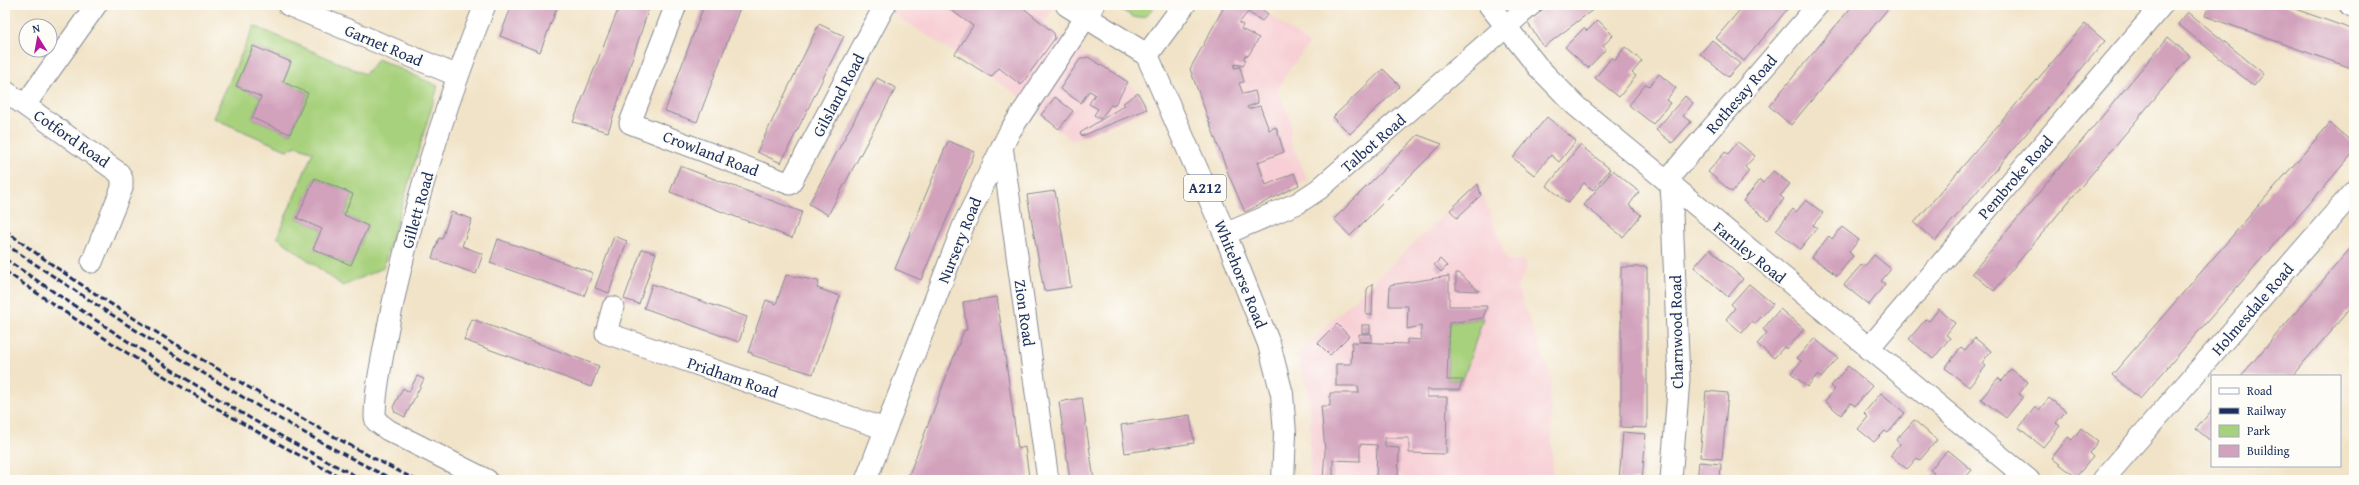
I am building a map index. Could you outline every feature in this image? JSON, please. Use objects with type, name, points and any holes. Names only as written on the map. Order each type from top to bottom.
[{"type":"main road","points":[[1067,5],[1090,11],[1147,56],[1184,5]]},
{"type":"main road","name":"Whitehorse Road","points":[[1147,56],[1225,234],[1269,344],[1282,394],[1285,434],[1283,480]]},
{"type":"street","points":[[25,105],[96,5]]},
{"type":"street","name":"Garnet Road","points":[[288,5],[458,76]]},
{"type":"street","name":"Gillett Road","points":[[485,5],[458,76],[397,281],[374,411],[376,421],[388,430],[487,480]]},
{"type":"street","name":"Crowland Road","points":[[676,5],[630,123],[790,184]]},
{"type":"street","name":"Gilsland Road","points":[[790,184],[885,5]]},
{"type":"street","name":"Farnley Road","points":[[1489,5],[1505,28],[1538,67],[1571,101],[1669,185],[2029,480]]},
{"type":"street","name":"Talbot Road","points":[[1225,234],[1289,208],[1319,189],[1531,5]]},
{"type":"street","name":"Rothesay Road","points":[[1669,185],[1673,173],[1818,5]]},
{"type":"street","name":"Pembroke Road","points":[[1868,349],[2162,5]]},
{"type":"street","points":[[2350,5],[2354,7]]},
{"type":"street","name":"Nursery Road","points":[[866,480],[964,224],[1002,146],[1022,112],[1090,11]]},
{"type":"street","name":"Cotford Road","points":[[5,91],[119,172],[122,179],[122,188],[92,262]]},
{"type":"street","name":"Zion Road","points":[[1002,146],[1048,480]]},
{"type":"street","name":"Charnwood Road","points":[[1669,185],[1673,202],[1672,214],[1679,379],[1671,480]]},
{"type":"street","name":"Holmesdale Road","points":[[2103,480],[2354,191]]},
{"type":"street","name":"Pridham Road","points":[[613,307],[606,333],[885,429]]},
{"type":"shaded area","points":[[880,5],[1056,5],[1044,24],[1088,57],[1128,82],[1138,93],[1147,109],[1072,141],[1015,93]]},
{"type":"shaded area","points":[[1225,5],[1257,5],[1309,44],[1287,72],[1277,91],[1291,119],[1290,140],[1308,180],[1245,212],[1190,69]]},
{"type":"shaded area","points":[[1478,182],[1507,260],[1524,260],[1526,271],[1517,287],[1552,379],[1550,392],[1553,480],[1310,480],[1310,411],[1307,388],[1296,355]]},
{"type":"green space","points":[[1114,5],[1156,5],[1146,16],[1136,18]]},
{"type":"green space","points":[[254,26],[365,74],[378,59],[438,86],[383,268],[343,286],[277,237],[313,152],[297,146],[286,150],[213,118]],"holes":[[[253,46],[291,62],[283,82],[308,93],[290,134],[252,118],[261,97],[236,86]],[[315,178],[353,194],[344,215],[368,226],[351,265],[314,249],[322,229],[297,218]]]},
{"type":"green space","points":[[1483,318],[1463,380],[1447,380],[1449,323]]},
{"type":"building","points":[[512,5],[558,5],[540,52],[500,36]]},
{"type":"building","points":[[620,5],[650,5],[608,132],[573,122]]},
{"type":"building","points":[[704,5],[741,5],[697,122],[665,111]]},
{"type":"building","points":[[944,5],[1020,5],[1054,33],[1055,38],[1021,85],[999,68],[991,77],[955,54],[973,26]]},
{"type":"building","points":[[1225,5],[1257,5],[1268,14],[1262,21],[1248,12],[1239,23],[1243,25],[1241,29],[1259,38],[1248,56],[1245,55],[1244,59],[1246,60],[1243,66],[1235,64],[1234,68],[1240,67],[1244,82],[1239,83],[1243,94],[1255,91],[1258,103],[1247,107],[1248,109],[1260,106],[1269,130],[1276,127],[1284,152],[1258,162],[1266,185],[1294,173],[1299,185],[1245,212],[1229,176],[1190,69]]},
{"type":"building","points":[[1548,5],[1599,5],[1544,47],[1527,22]]},
{"type":"building","points":[[1744,5],[1791,5],[1744,61],[1716,38]]},
{"type":"building","points":[[1853,5],[1891,5],[1791,125],[1769,106]]},
{"type":"building","points":[[2209,5],[2284,5],[2354,30],[2354,69],[2205,16]]},
{"type":"building","points":[[2188,12],[2264,74],[2254,86],[2178,24]]},
{"type":"building","points":[[1598,20],[1613,35],[1603,46],[1606,49],[1588,68],[1565,47],[1584,28],[1587,31]]},
{"type":"building","points":[[819,24],[844,36],[781,163],[757,152]]},
{"type":"building","points":[[2085,24],[2105,41],[1935,241],[1914,223]]},
{"type":"building","points":[[2168,37],[2190,56],[1994,291],[1972,273]]},
{"type":"building","points":[[1712,40],[1740,64],[1728,77],[1700,54]]},
{"type":"building","points":[[253,46],[291,62],[283,82],[308,93],[290,134],[252,118],[261,97],[236,86]]},
{"type":"building","points":[[1625,47],[1642,61],[1632,73],[1636,76],[1619,97],[1595,78],[1612,57],[1615,60]]},
{"type":"building","points":[[1088,57],[1128,82],[1114,106],[1111,105],[1100,119],[1094,115],[1098,109],[1089,104],[1095,94],[1089,91],[1081,103],[1060,89],[1080,59]]},
{"type":"building","points":[[1383,69],[1400,86],[1350,134],[1333,117]]},
{"type":"building","points":[[1659,74],[1676,88],[1666,100],[1670,103],[1653,124],[1629,105],[1646,84],[1649,86]]},
{"type":"building","points":[[877,78],[896,88],[828,215],[809,204]]},
{"type":"building","points":[[1138,93],[1147,109],[1082,136],[1080,133],[1125,105],[1123,103]]},
{"type":"building","points":[[1685,96],[1693,103],[1683,116],[1691,122],[1672,143],[1656,130]]},
{"type":"building","points":[[1055,97],[1073,111],[1059,129],[1041,115]]},
{"type":"building","points":[[1547,117],[1576,141],[1559,162],[1551,155],[1534,175],[1513,158]]},
{"type":"building","points":[[2330,123],[2354,144],[2354,152],[2140,399],[2112,375]]},
{"type":"building","points":[[1418,135],[1442,144],[1350,236],[1334,219]]},
{"type":"building","points":[[948,141],[975,152],[921,280],[895,269]]},
{"type":"building","points":[[1738,142],[1755,156],[1745,167],[1749,171],[1732,192],[1708,172],[1725,152],[1728,154]]},
{"type":"building","points":[[1580,145],[1610,169],[1593,190],[1584,183],[1568,203],[1547,186]]},
{"type":"building","points":[[680,166],[802,212],[792,238],[670,192]]},
{"type":"building","points":[[1613,170],[1639,192],[1629,205],[1641,215],[1623,237],[1584,205]]},
{"type":"building","points":[[1773,171],[1790,184],[1780,196],[1784,199],[1768,220],[1743,201],[1760,180],[1763,183]]},
{"type":"building","points":[[315,178],[353,194],[344,215],[368,226],[351,265],[313,249],[322,229],[297,218]]},
{"type":"building","points":[[1478,184],[1481,195],[1457,218],[1450,210]]},
{"type":"building","points":[[1055,191],[1071,287],[1044,291],[1027,195]]},
{"type":"building","points":[[1806,200],[1823,213],[1813,225],[1817,228],[1800,249],[1776,230],[1793,209],[1796,212]]},
{"type":"building","points":[[451,212],[472,219],[462,246],[483,254],[476,274],[432,258],[439,238],[442,239]]},
{"type":"building","points":[[1842,227],[1859,240],[1849,252],[1853,256],[1837,276],[1812,257],[1829,236],[1832,239]]},
{"type":"building","points":[[614,236],[627,241],[609,293],[595,288]]},
{"type":"building","points":[[498,239],[593,273],[584,296],[490,263]]},
{"type":"building","points":[[2354,244],[2354,304],[2293,375],[2242,375]]},
{"type":"building","points":[[642,249],[656,253],[639,304],[624,299]]},
{"type":"building","points":[[1710,249],[1743,279],[1728,297],[1694,267]]},
{"type":"building","points":[[1874,255],[1891,269],[1881,281],[1885,284],[1869,305],[1844,285],[1861,265],[1864,267]]},
{"type":"building","points":[[1440,259],[1447,266],[1441,272],[1434,265]]},
{"type":"building","points":[[1621,267],[1647,267],[1647,428],[1621,427]]},
{"type":"building","points":[[1456,273],[1459,273],[1479,291],[1456,290]]},
{"type":"building","points":[[786,275],[819,281],[817,288],[840,296],[813,374],[752,355],[752,353],[748,352],[766,300],[776,304]]},
{"type":"building","points":[[1449,276],[1449,306],[1487,306],[1483,318],[1449,323],[1447,380],[1463,380],[1459,390],[1427,390],[1427,397],[1447,397],[1446,454],[1409,453],[1409,438],[1385,438],[1385,447],[1399,448],[1398,480],[1376,480],[1377,445],[1360,444],[1360,461],[1333,460],[1333,480],[1323,480],[1325,450],[1321,406],[1330,406],[1330,393],[1359,393],[1358,386],[1336,386],[1336,364],[1351,364],[1352,342],[1407,344],[1407,339],[1421,340],[1421,326],[1407,329],[1408,306],[1389,306],[1390,285]]},
{"type":"building","points":[[1373,283],[1372,315],[1366,315],[1367,289]]},
{"type":"building","points":[[652,284],[747,317],[739,342],[644,308]]},
{"type":"building","points":[[1749,284],[1773,304],[1755,324],[1752,321],[1742,333],[1726,319],[1735,308],[1731,304]]},
{"type":"building","points":[[997,297],[1018,449],[1025,447],[1029,477],[1011,480],[907,480],[964,330],[967,330],[963,302]]},
{"type":"building","points":[[1780,309],[1804,329],[1787,349],[1784,347],[1774,358],[1757,344],[1767,333],[1763,329]]},
{"type":"building","points":[[1939,309],[1955,323],[1946,335],[1950,338],[1933,359],[1909,339],[1926,319],[1929,321]]},
{"type":"building","points":[[472,319],[599,366],[591,387],[464,340]]},
{"type":"building","points":[[1337,324],[1349,336],[1330,355],[1318,343]]},
{"type":"building","points":[[1362,325],[1370,325],[1370,333],[1362,333]]},
{"type":"building","points":[[1359,334],[1372,334],[1371,342],[1359,341]]},
{"type":"building","points":[[1814,338],[1838,358],[1821,378],[1817,375],[1807,387],[1791,373],[1801,361],[1797,358]]},
{"type":"building","points":[[1975,338],[1991,351],[1982,363],[1986,366],[1969,387],[1945,368],[1961,347],[1965,350]]},
{"type":"building","points":[[1848,366],[1872,386],[1855,406],[1851,403],[1841,415],[1825,401],[1835,389],[1831,386]]},
{"type":"building","points":[[2011,369],[2028,382],[2019,394],[2023,397],[2006,418],[1981,399],[1998,378],[2002,381]]},
{"type":"building","points":[[417,376],[424,379],[405,417],[395,412],[393,407],[403,388],[409,392]]},
{"type":"building","points":[[1706,391],[1728,393],[1722,459],[1700,457]]},
{"type":"building","points":[[1881,393],[1905,413],[1888,433],[1885,431],[1874,442],[1858,429],[1868,417],[1864,413]]},
{"type":"building","points":[[1082,398],[1094,480],[1070,480],[1059,402]]},
{"type":"building","points":[[2049,398],[2066,411],[2056,423],[2060,426],[2043,447],[2019,428],[2035,407],[2039,410]]},
{"type":"building","points":[[2211,411],[2211,441],[2196,429]]},
{"type":"building","points":[[1190,415],[1194,443],[1125,453],[1121,425]]},
{"type":"building","points":[[1914,420],[1937,440],[1920,460],[1917,458],[1907,469],[1890,456],[1900,444],[1896,440]]},
{"type":"building","points":[[2081,428],[2098,441],[2089,453],[2093,457],[2076,477],[2052,458],[2068,437],[2072,440]]},
{"type":"building","points":[[1623,432],[1646,434],[1642,480],[1619,480]]},
{"type":"building","points":[[1948,450],[1972,470],[1963,480],[1929,480],[1934,473],[1930,470]]},
{"type":"building","points":[[1699,462],[1721,464],[1720,480],[1697,480]]},
{"type":"railway","points":[[5,230],[31,250],[85,287],[167,339],[319,428],[416,480]]},
{"type":"railway","points":[[5,244],[148,338],[244,398],[343,454],[394,480]]},
{"type":"railway","points":[[5,259],[181,376],[271,430],[364,480]]},
{"type":"railway","points":[[5,271],[172,381],[258,432],[346,480]]}]
